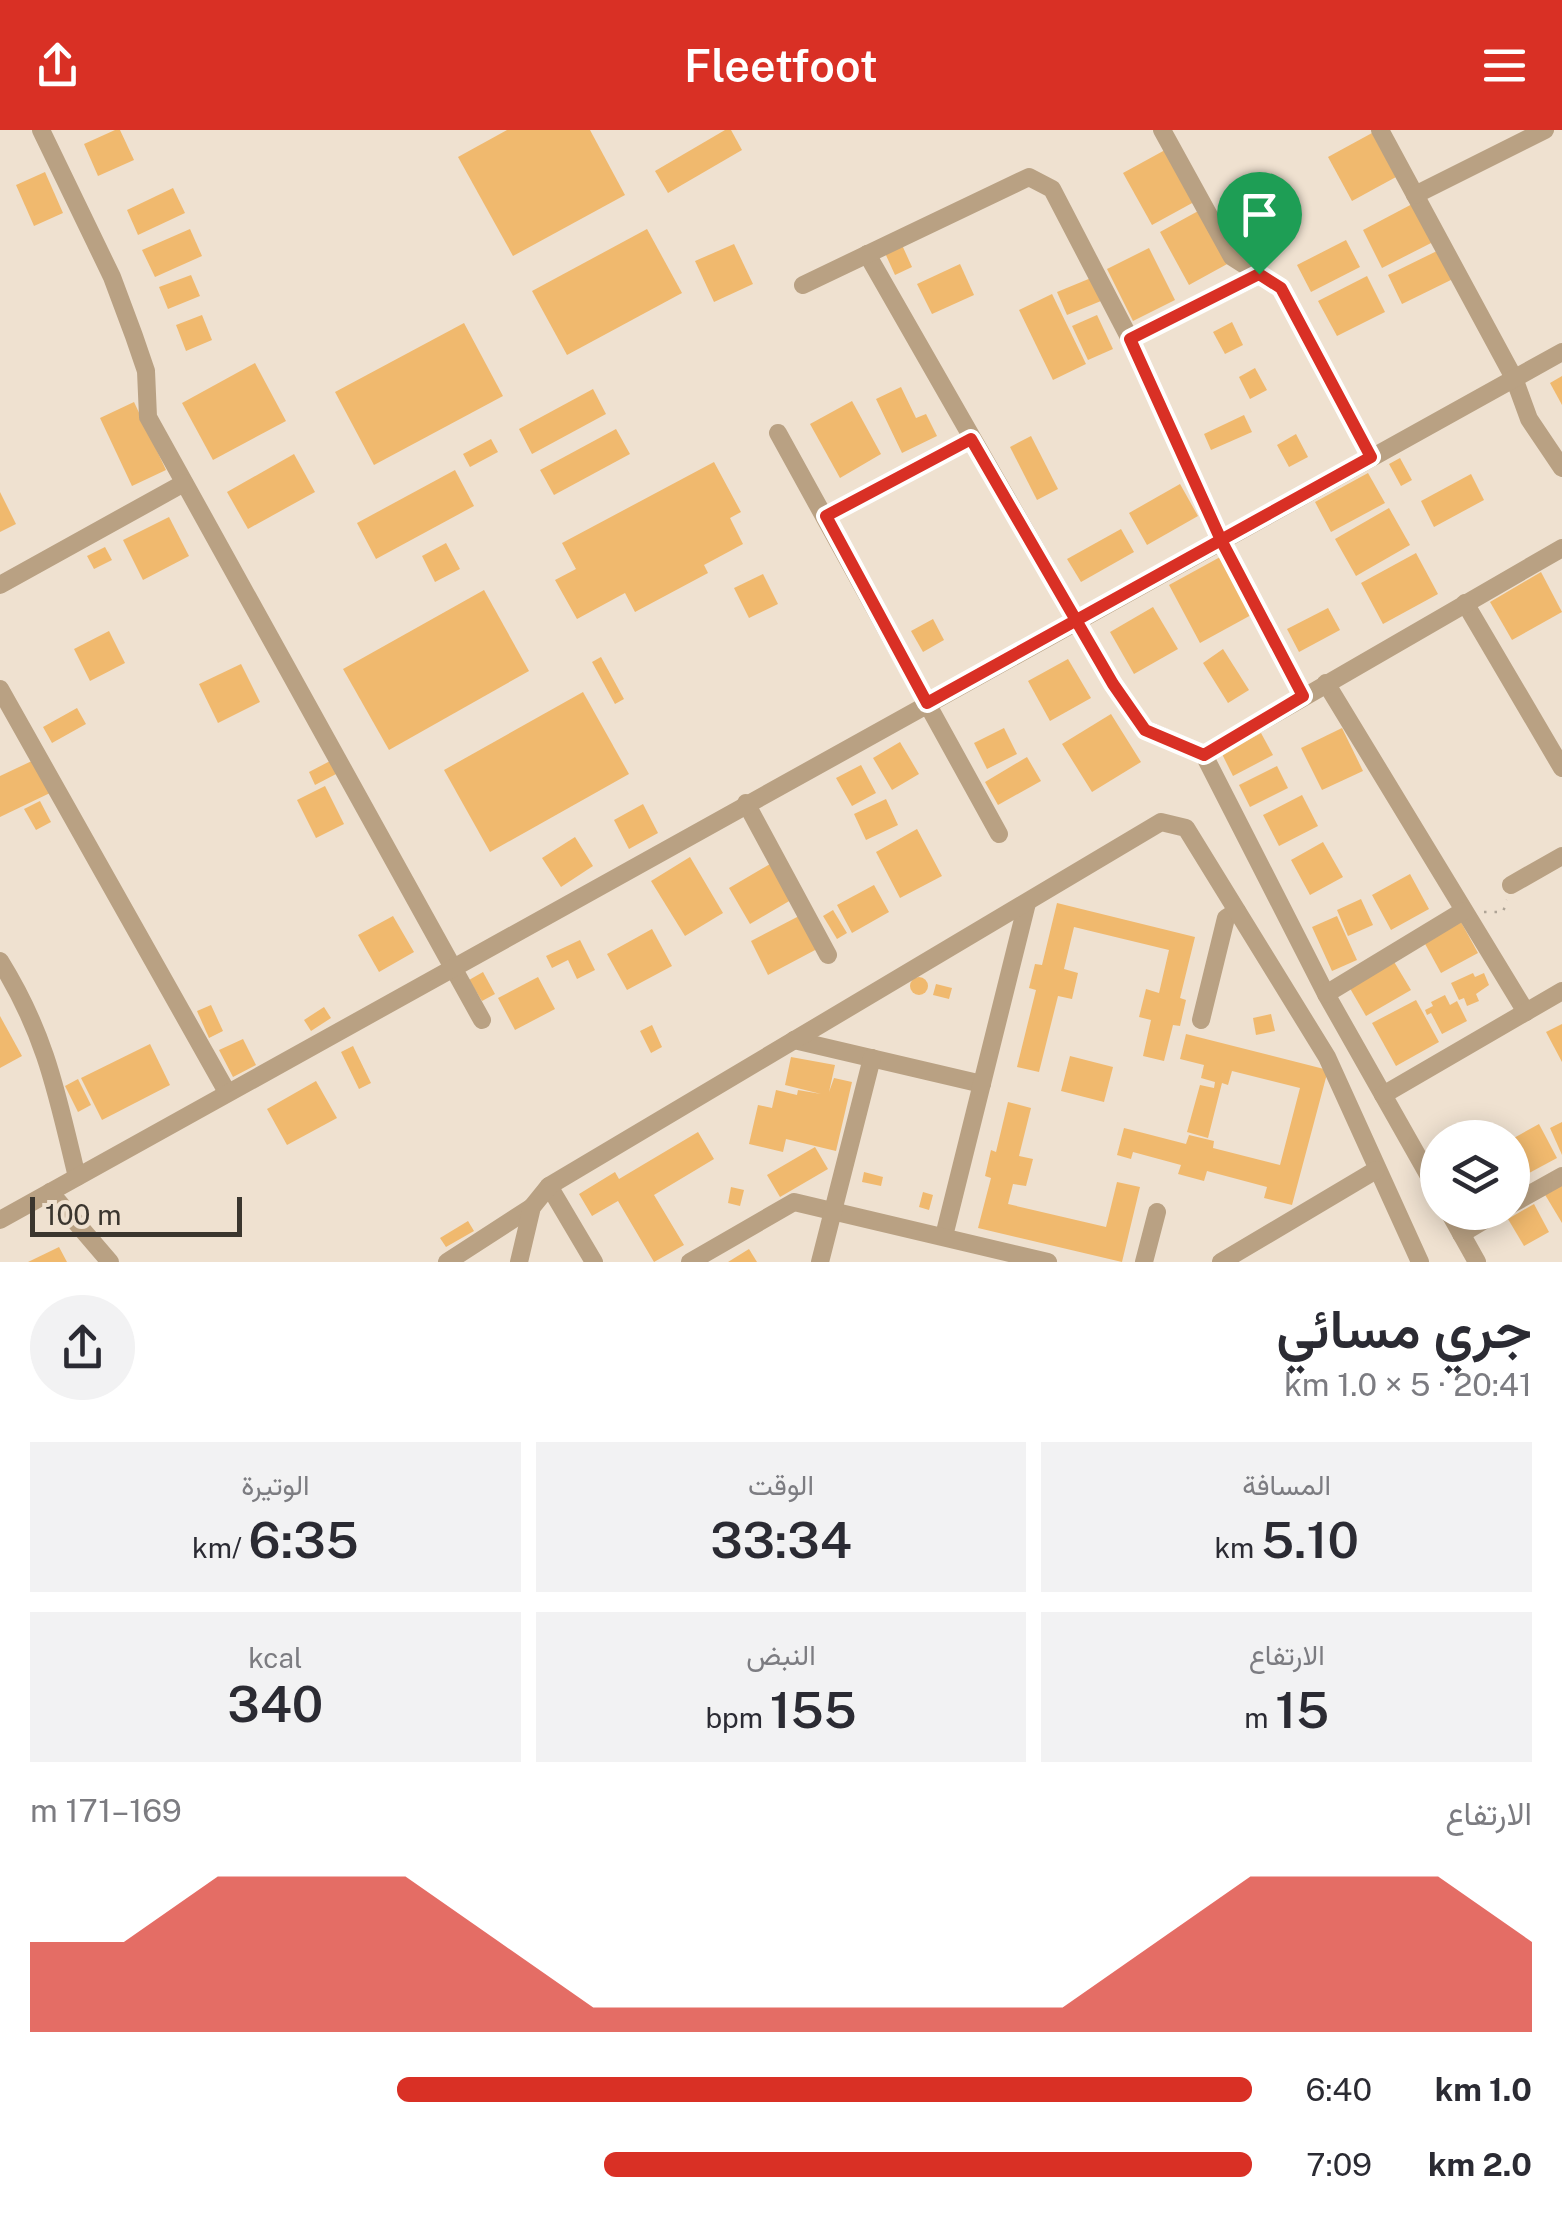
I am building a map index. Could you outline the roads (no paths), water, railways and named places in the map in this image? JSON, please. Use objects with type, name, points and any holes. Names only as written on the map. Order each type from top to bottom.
[{"type":"street","points":[[41,130],[112,277],[146,371],[148,417],[482,1020]]},
{"type":"street","points":[[1162,130],[1232,257],[1281,288],[1371,457]]},
{"type":"street","points":[[1380,130],[1514,378],[1529,419],[1562,468]]},
{"type":"street","points":[[1415,195],[1545,130]]},
{"type":"street","points":[[803,285],[1030,177],[1052,190],[1130,339],[1221,540],[1303,696]]},
{"type":"street","points":[[867,254],[1113,684],[1145,730],[1204,755],[1326,994],[1420,1160]]},
{"type":"street","points":[[1130,339],[1259,274]]},
{"type":"street","points":[[0,1220],[1562,352]]},
{"type":"street","points":[[778,433],[999,834]]},
{"type":"street","points":[[826,516],[971,439]]},
{"type":"street","points":[[0,585],[184,484]]},
{"type":"street","points":[[1204,755],[1562,548]]},
{"type":"street","points":[[1464,602],[1562,768]]},
{"type":"street","points":[[1326,683],[1526,1012]]},
{"type":"street","points":[[0,689],[227,1092]]},
{"type":"street","points":[[746,804],[828,954]]},
{"type":"street","points":[[447,1262],[532,1207],[548,1186],[1162,822],[1186,828],[1327,1058],[1420,1262]]},
{"type":"street","points":[[1511,885],[1562,856]]},
{"type":"street","points":[[944,1236],[1026,902]]},
{"type":"street","points":[[1201,1020],[1226,918],[1238,911]]},
{"type":"street","points":[[1326,994],[1462,911]]},
{"type":"street","points":[[0,961],[26,1003],[46,1051],[77,1177]]},
{"type":"street","points":[[1383,1095],[1562,991]]},
{"type":"street","points":[[794,1040],[982,1084]]},
{"type":"street","points":[[820,1262],[872,1058]]},
{"type":"street","points":[[1221,1262],[1376,1170]]},
{"type":"street","points":[[1530,1194],[1562,1176]]},
{"type":"street","points":[[548,1186],[594,1262]]},
{"type":"street","points":[[50,1192],[110,1262]]},
{"type":"street","points":[[690,1262],[794,1202],[1048,1262]]},
{"type":"street","points":[[519,1262],[532,1207]]},
{"type":"street","points":[[1144,1262],[1157,1212]]},
{"type":"street","points":[[1459,1230],[1476,1262]]},
{"type":"street","points":[[1461,1234],[1468,1230]]}]
